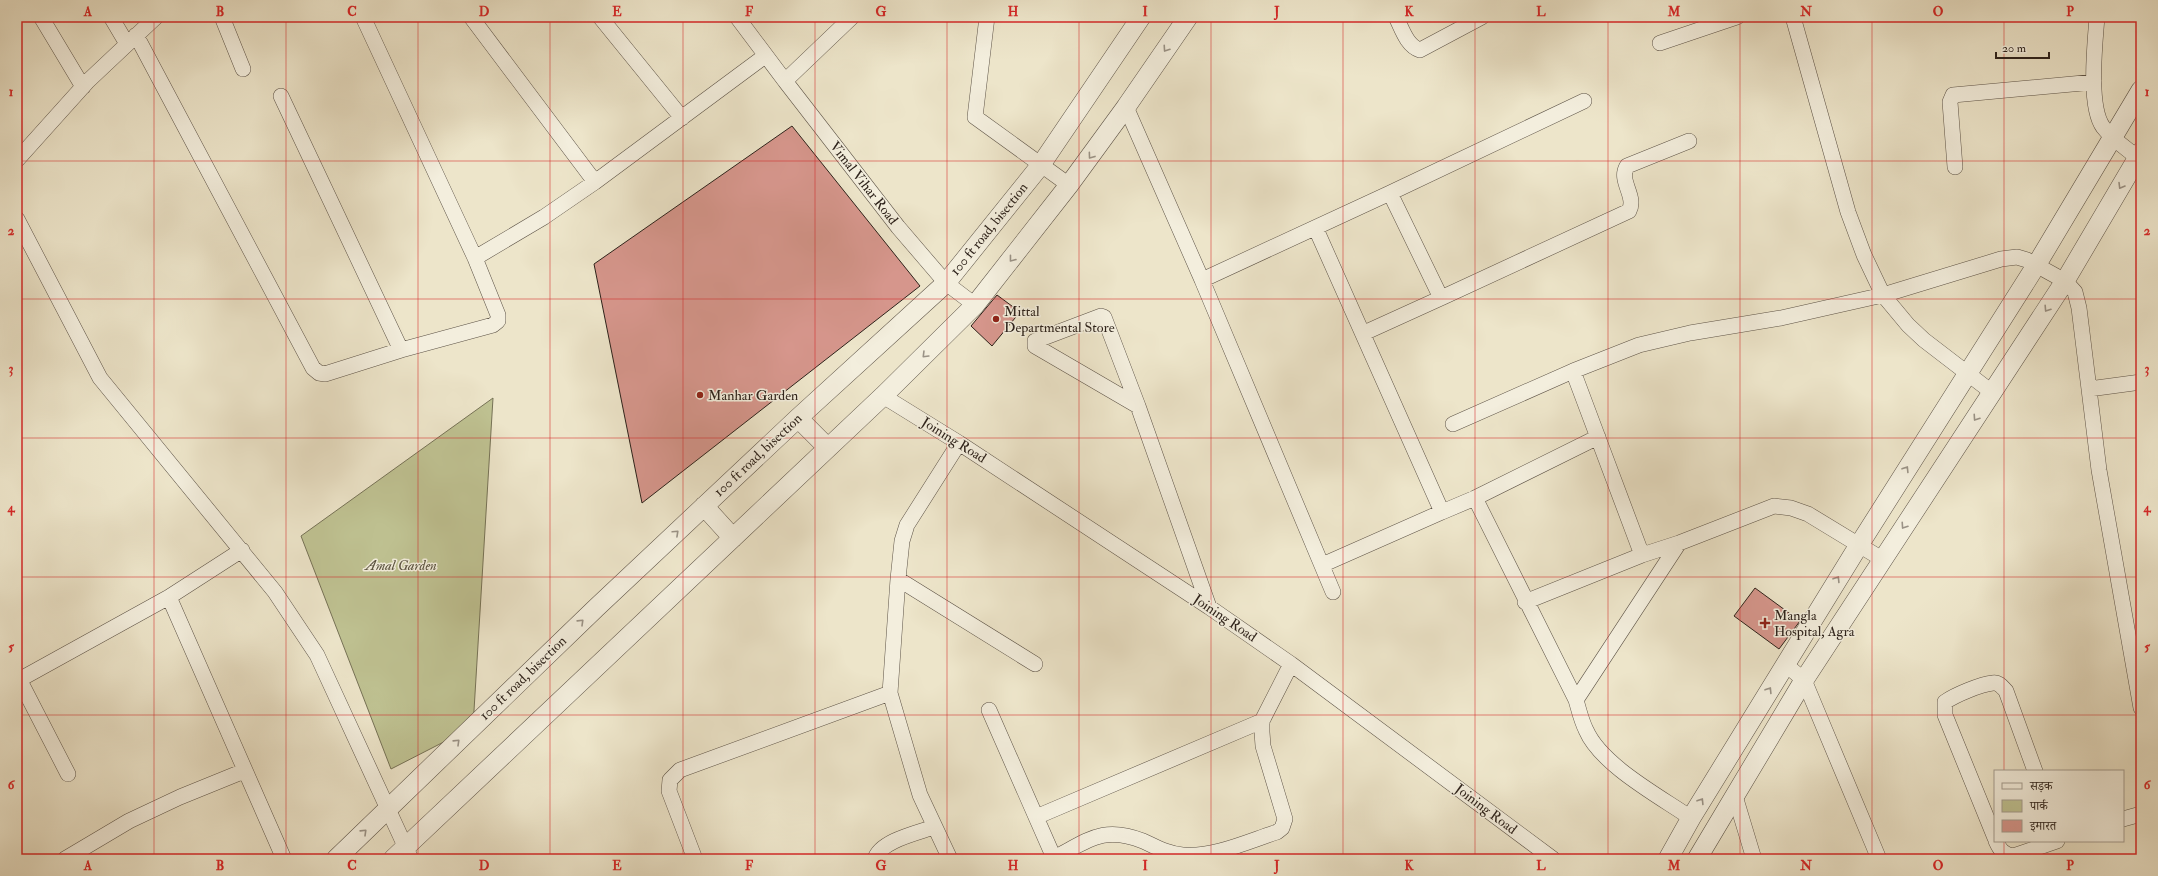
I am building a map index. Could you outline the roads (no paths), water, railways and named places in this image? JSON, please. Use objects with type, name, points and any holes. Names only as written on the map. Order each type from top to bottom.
[{"type":"street","points":[[41,17],[83,87]]},
{"type":"street","points":[[111,17],[132,40],[313,368],[319,374],[325,374],[401,350],[493,325],[498,321],[498,315],[475,258],[363,17]]},
{"type":"street","points":[[17,160],[83,87],[156,17]]},
{"type":"street","points":[[222,17],[243,69]]},
{"type":"street","points":[[471,17],[595,182]]},
{"type":"street","points":[[600,17],[682,118]]},
{"type":"street","name":"Vimal Vihar Road","points":[[737,17],[765,56],[898,227],[946,283],[975,305]]},
{"type":"street","points":[[785,81],[852,17]]},
{"type":"street","points":[[988,17],[975,117],[1040,166],[1069,185]]},
{"type":"street","name":"100 ft road, bisection","points":[[336,859],[704,506],[946,283],[1040,166],[1141,17]]},
{"type":"street","points":[[17,219],[100,378],[276,592],[317,655],[387,810],[403,855],[883,396],[975,305],[1069,185],[1126,107],[1188,17]]},
{"type":"street","points":[[1396,17],[1409,43],[1414,48],[1420,50],[1482,17]]},
{"type":"street","points":[[1660,43],[1737,17]]},
{"type":"street","points":[[1793,17],[1848,212],[1864,255],[1883,295],[1918,335],[1993,393]]},
{"type":"street","points":[[1698,859],[1804,680],[2065,281],[2139,155],[2112,136],[2103,127],[2097,112],[2094,82],[2096,17]]},
{"type":"street","points":[[475,258],[544,217],[595,182],[765,56]]},
{"type":"street","points":[[1955,167],[1950,102],[1953,95],[2094,82]]},
{"type":"street","points":[[1668,859],[1690,818],[1859,545],[2037,264],[2112,136],[2141,90]]},
{"type":"street","points":[[281,96],[401,350]]},
{"type":"street","points":[[1202,280],[1316,229],[1584,101]]},
{"type":"street","points":[[1126,107],[1202,280],[1333,592]]},
{"type":"street","points":[[1364,333],[1629,211],[1632,202],[1624,176],[1627,166],[1689,142]]},
{"type":"street","points":[[1390,193],[1441,298]]},
{"type":"street","points":[[1316,229],[1364,333],[1442,512]]},
{"type":"street","points":[[1452,424],[1573,371],[1639,345],[1690,333],[1781,318],[1883,295],[2001,259],[2017,257],[2037,264],[2065,281],[2075,292],[2079,308],[2088,389],[2102,485],[2141,708]]},
{"type":"street","points":[[1138,406],[1035,346],[1035,341],[1103,316],[1138,406],[1209,607]]},
{"type":"street","points":[[1573,371],[1642,554]]},
{"type":"street","points":[[2088,389],[2141,382]]},
{"type":"street","name":"Joining Road","points":[[883,396],[959,443],[1209,607],[1291,664],[1553,859]]},
{"type":"street","points":[[798,418],[828,448]]},
{"type":"street","points":[[1322,566],[1475,498],[1598,437]]},
{"type":"street","points":[[950,859],[920,795],[890,693],[902,541],[907,525],[959,443]]},
{"type":"street","points":[[1475,498],[1525,602],[1576,700],[1586,730],[1614,765],[1690,818]]},
{"type":"street","points":[[704,506],[733,538]]},
{"type":"street","points":[[1525,602],[1642,554],[1679,543],[1774,506],[1791,508],[1808,514],[1882,559]]},
{"type":"street","points":[[1576,700],[1679,543]]},
{"type":"street","points":[[68,774],[18,680],[169,597],[242,550]]},
{"type":"street","points":[[898,579],[1035,664]]},
{"type":"street","points":[[169,597],[244,771],[284,859]]},
{"type":"street","points":[[989,710],[1053,859],[1102,835],[1112,833],[1127,835],[1165,852],[1182,855],[1202,855],[1277,832],[1282,828],[1285,819],[1263,746],[1262,721],[1291,664]]},
{"type":"street","points":[[1785,664],[1804,680],[1879,859]]},
{"type":"street","points":[[1994,835],[1946,715],[1945,702],[1951,697],[1994,683],[2001,685],[2006,691],[2035,770]]},
{"type":"street","points":[[695,859],[669,791],[670,780],[680,770],[890,693]]},
{"type":"street","points":[[1036,817],[1262,721]]},
{"type":"street","points":[[65,859],[129,821],[180,797],[244,771]]},
{"type":"street","points":[[1735,796],[1754,859]]},
{"type":"street","points":[[2124,819],[2141,814]]},
{"type":"street","points":[[875,859],[881,849],[886,845],[934,827]]},
{"type":"street","points":[[1996,842],[2000,850],[2007,855],[2014,856],[2054,842]]},
{"type":"place","name":"Mittal Departmental Store","points":[[996,319]]},
{"type":"place","name":"Manhar Garden","points":[[700,395]]},
{"type":"place","name":"Mangla Hospital, Agra","points":[[1765,623]]},
{"type":"park label","name":"Amal Garden","points":[[401,565]]}]
